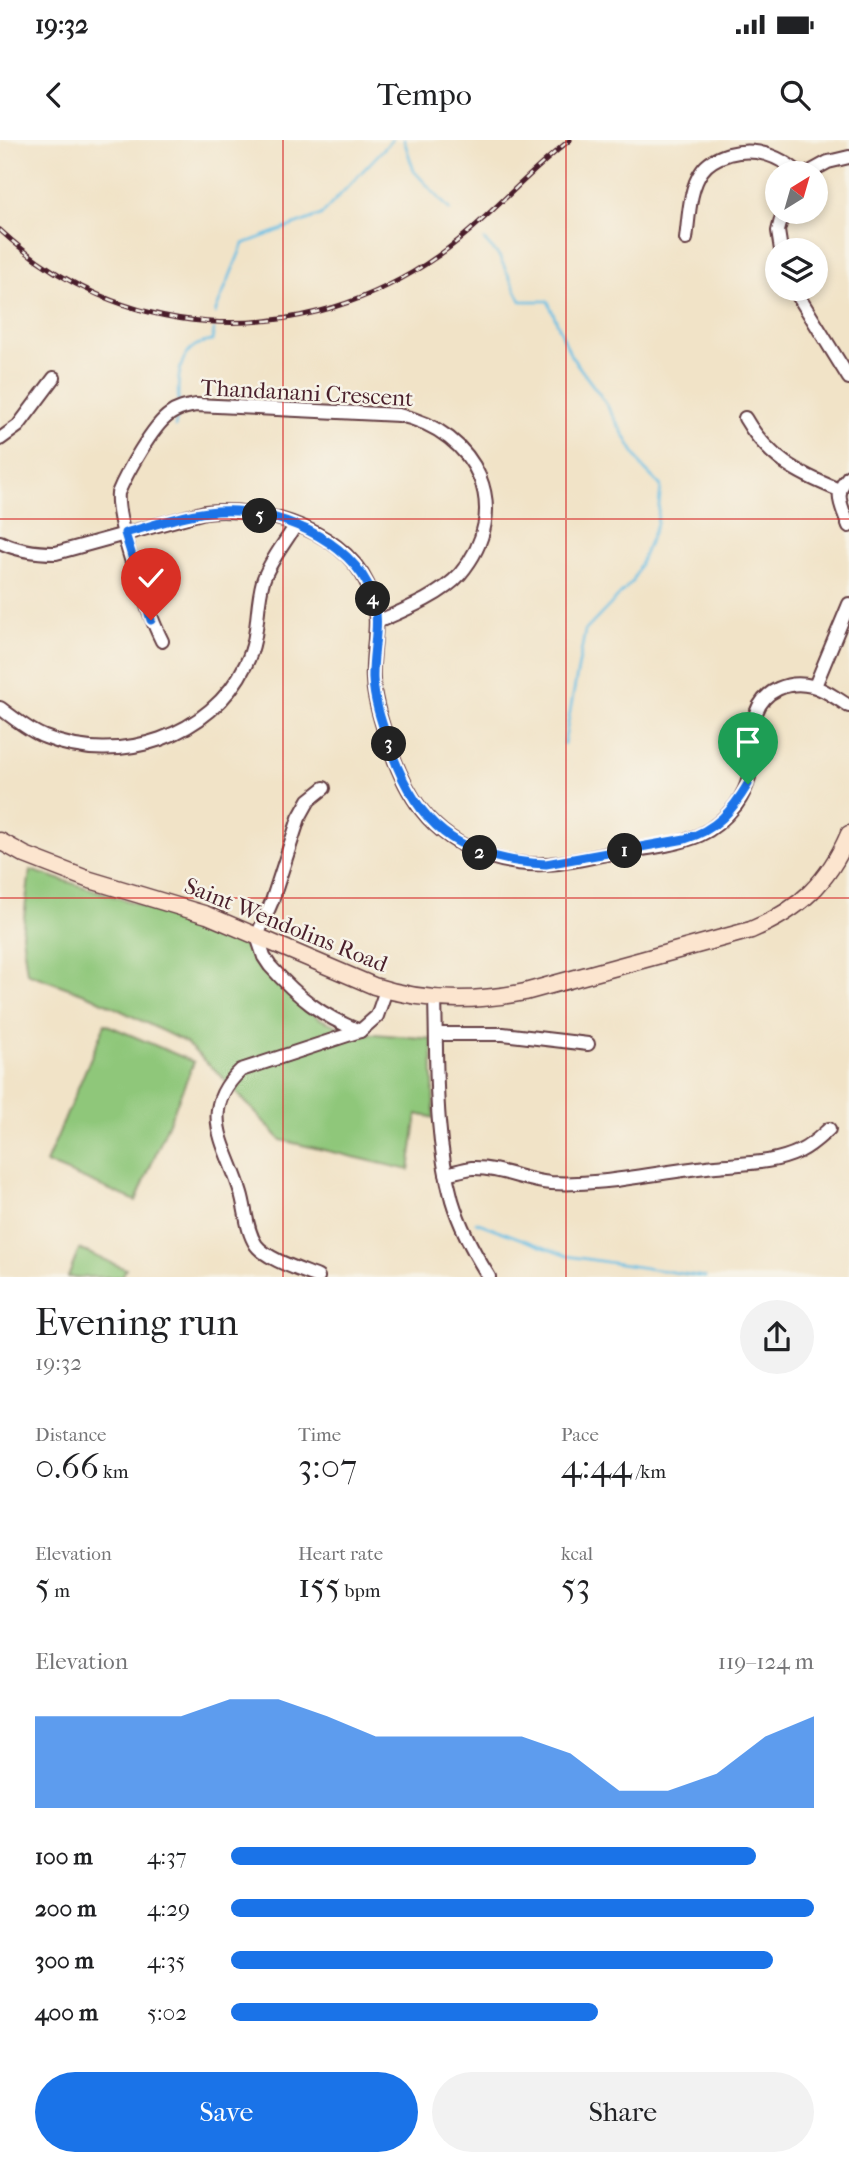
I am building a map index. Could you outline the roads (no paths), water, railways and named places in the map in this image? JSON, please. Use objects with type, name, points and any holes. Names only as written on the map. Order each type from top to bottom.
[{"type":"street","points":[[687,239],[693,190],[702,170],[715,159],[741,151],[760,152],[783,161]]},
{"type":"street","points":[[828,162],[849,157]]},
{"type":"street","points":[[801,301],[849,378]]},
{"type":"street","points":[[0,439],[18,426],[54,378]]},
{"type":"street","name":"Thandanani Crescent","points":[[162,641],[151,620],[117,504],[121,486],[156,428],[167,415],[196,405],[373,413],[421,419],[462,446],[471,458],[484,492],[485,523],[472,556],[452,582],[377,622]]},
{"type":"street","points":[[745,418],[758,440],[772,454],[804,474],[839,489]]},
{"type":"street","points":[[849,476],[839,489],[839,498],[849,526]]},
{"type":"street","points":[[0,542],[18,550],[56,553],[220,510],[241,511],[295,526],[324,538],[352,560],[361,571],[372,595],[377,622],[374,691],[393,758],[417,806],[437,827],[460,844],[488,856],[523,863],[567,861],[663,844],[701,834],[720,822],[736,805],[748,784],[752,768],[756,715],[767,696],[784,686],[801,684],[814,686],[849,706]]},
{"type":"street","points":[[0,708],[43,737],[98,748],[142,746],[163,740],[201,719],[223,698],[252,653],[265,577],[295,526]]},
{"type":"street","points":[[814,686],[849,604]]},
{"type":"street","points":[[324,788],[309,800],[299,818],[272,901],[257,936],[270,966],[316,1010],[360,1031]]},
{"type":"street","name":"Saint Wendolins Road","points":[[0,841],[60,869],[207,915],[386,990],[435,998],[488,999],[525,992],[751,930],[793,909],[812,892],[848,841]]},
{"type":"street","points":[[318,1277],[281,1262],[255,1243],[239,1186],[221,1138],[218,1107],[226,1083],[241,1070],[360,1031],[377,1016],[386,990]]},
{"type":"street","points":[[435,998],[442,1146],[446,1174],[461,1222],[489,1277]]},
{"type":"street","points":[[436,1034],[503,1034],[588,1044]]},
{"type":"street","points":[[446,1174],[471,1168],[548,1183],[617,1181],[715,1166],[770,1161],[812,1145],[829,1129]]},
{"type":"waterway","points":[[215,313],[243,244],[321,215],[392,140]]},
{"type":"waterway","points":[[404,140],[414,171],[450,210]]},
{"type":"waterway","points":[[484,240],[499,256],[521,301],[548,301],[571,356],[603,399],[643,468],[661,486],[657,524],[633,581],[585,631],[564,744]]},
{"type":"waterway","points":[[179,406],[178,382],[185,357],[197,345],[212,341],[214,330]]},
{"type":"waterway","points":[[175,427],[177,416]]},
{"type":"waterway","points":[[476,1222],[567,1256],[705,1277]]},
{"type":"railway","points":[[0,230],[47,267],[98,295],[151,313],[207,322],[263,321],[319,311],[374,292],[426,264],[464,236],[570,140]]}]
